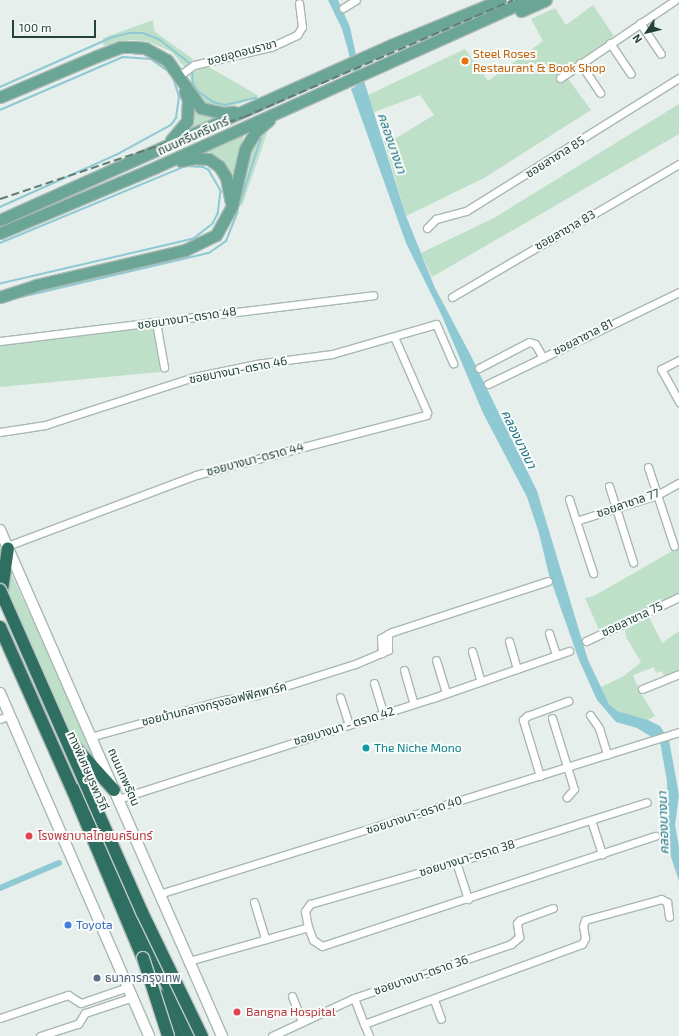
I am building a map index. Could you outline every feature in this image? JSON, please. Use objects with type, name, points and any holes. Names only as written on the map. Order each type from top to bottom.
[{"type":"highway","points":[[8,547],[1,589],[196,1036]]},
{"type":"highway","points":[[1,589],[142,912],[202,1036]]},
{"type":"highway","name":"ทางพิเศษบูรพาวิถี","points":[[0,604],[190,1036]]},
{"type":"highway","name":"ทางพิเศษบูรพาวิถี","points":[[0,627],[73,791],[177,1036]]},
{"type":"highway","points":[[0,646],[67,795],[169,1036]]},
{"type":"highway","points":[[65,736],[116,794]]},
{"type":"highway","points":[[143,958],[169,1036]]},
{"type":"main road","name":"ถนนศรีนครินทร์","points":[[391,45],[418,29],[485,0]]},
{"type":"main road","name":"ถนนศรีนครินทร์","points":[[0,220],[391,45],[500,4],[528,0]]},
{"type":"main road","name":"ถนนศรีนครินทร์","points":[[396,60],[429,51],[546,0]]},
{"type":"main road","name":"ถนนศรีนครินทร์","points":[[0,233],[156,167],[396,60],[500,4]]},
{"type":"main road","points":[[0,98],[120,48],[145,48],[167,60],[181,77],[194,101],[201,108],[223,113],[242,111]]},
{"type":"main road","points":[[156,150],[175,137],[187,121],[188,100],[181,77]]},
{"type":"main road","points":[[0,297],[36,285],[202,244],[216,235],[226,219],[232,204],[246,149],[251,138],[279,112]]},
{"type":"main road","points":[[156,167],[194,158],[210,159],[219,166],[226,177],[232,204]]},
{"type":"main road","name":"ถนนเทพรัตน","points":[[0,530],[222,1036]]},
{"type":"main road","points":[[0,693],[149,1036]]},
{"type":"street","points":[[343,8],[356,0]]},
{"type":"street","points":[[560,78],[675,0]]},
{"type":"street","name":"ซอยอุดอนราชา","points":[[181,77],[194,65],[271,47],[297,35],[302,27],[299,4]]},
{"type":"street","points":[[640,23],[661,54]]},
{"type":"street","points":[[610,43],[631,74]]},
{"type":"street","points":[[580,64],[600,93]]},
{"type":"street","name":"ซอยลาซาล 85","points":[[427,228],[440,218],[472,207],[679,78]]},
{"type":"street","name":"ซอยลาซาล 83","points":[[452,297],[679,164]]},
{"type":"street","name":"ซอยลาซาล 81","points":[[488,384],[679,292]]},
{"type":"street","name":"ซอยบางนา-ตราด 48","points":[[0,341],[374,295]]},
{"type":"street","points":[[156,322],[164,367]]},
{"type":"street","name":"ซอยบางนา-ตราด 46","points":[[0,432],[46,425],[194,377],[256,364],[332,354],[436,324],[453,363]]},
{"type":"street","name":"ซอยบางนา-ตราด 44","points":[[8,547],[196,475],[426,415],[427,412],[394,337]]},
{"type":"street","points":[[479,368],[529,342],[535,344],[543,358]]},
{"type":"street","points":[[679,360],[661,369],[679,402]]},
{"type":"street","points":[[648,467],[674,546]]},
{"type":"street","name":"ซอยลาซาล 77","points":[[576,521],[657,494],[679,483]]},
{"type":"street","points":[[609,486],[633,562]]},
{"type":"street","points":[[569,499],[593,573]]},
{"type":"street","name":"ซอยบ้านกลางกรุงออฟฟิศพาร์ค","points":[[90,737],[223,700],[257,695],[382,653],[381,638],[388,634],[548,581]]},
{"type":"street","name":"ซอยลาซาล 75","points":[[586,641],[679,597]]},
{"type":"street","points":[[549,633],[556,655]]},
{"type":"street","points":[[509,641],[517,669]]},
{"type":"street","name":"ซอยบางนา - ตราด 42","points":[[116,794],[446,694],[569,650]]},
{"type":"street","points":[[472,651],[481,682]]},
{"type":"street","points":[[436,660],[446,694]]},
{"type":"street","points":[[404,670],[414,704]]},
{"type":"street","points":[[642,689],[679,674]]},
{"type":"street","points":[[374,683],[384,713]]},
{"type":"street","points":[[340,697],[348,724]]},
{"type":"street","points":[[540,776],[523,720],[527,716],[568,701]]},
{"type":"street","points":[[0,719],[10,715]]},
{"type":"street","points":[[590,715],[599,728],[607,755]]},
{"type":"street","points":[[552,718],[574,789],[567,797]]},
{"type":"street","name":"ซอยบางนา-ตราด 40","points":[[159,894],[679,732]]},
{"type":"street","name":"ซอยบางนา-ตราด 38","points":[[647,802],[456,862],[310,904],[305,911],[308,927],[313,940],[322,946],[655,836]]},
{"type":"street","points":[[591,820],[602,854]]},
{"type":"street","points":[[456,862],[468,899]]},
{"type":"street","points":[[364,1024],[434,1000],[582,944],[586,938],[583,923],[585,920],[661,899],[667,902],[669,917]]},
{"type":"street","points":[[254,902],[265,939]]},
{"type":"street","name":"ซอยบางนา-ตราด 36","points":[[272,1036],[354,998],[511,944],[519,937],[517,923],[520,920],[553,908]]},
{"type":"street","points":[[189,961],[308,927]]},
{"type":"street","points":[[0,1018],[68,995],[82,1003],[93,999],[131,992]]},
{"type":"street","points":[[40,1036],[78,1024],[85,1013],[97,1009],[131,992]]},
{"type":"street","points":[[292,996],[302,1022]]},
{"type":"street","points":[[354,998],[369,1036]]},
{"type":"street","points":[[93,999],[97,1009]]},
{"type":"street","points":[[434,1000],[441,1020]]},
{"type":"green space","points":[[593,5],[614,36],[556,77],[559,82],[566,76],[591,110],[484,178],[406,216],[384,140],[398,137],[434,115],[420,95],[374,112],[368,95],[465,49],[488,81],[543,41],[531,19],[555,8],[566,25]]},
{"type":"green space","points":[[153,20],[154,30],[158,34],[193,59],[185,68],[172,52],[147,41],[130,40],[105,46],[103,44],[103,38]]},
{"type":"green space","points":[[207,66],[259,96],[229,108],[210,106],[201,101],[195,92],[189,74]]},
{"type":"green space","points":[[679,104],[679,134],[432,277],[421,253],[494,218]]},
{"type":"green space","points":[[194,110],[208,116],[216,118],[188,131]]},
{"type":"green space","points":[[266,130],[267,133],[242,206],[235,205],[248,155],[260,134]]},
{"type":"green space","points":[[244,134],[236,173],[229,173],[221,159],[207,151]]},
{"type":"green space","points":[[148,326],[152,327],[155,333],[160,372],[0,387],[0,345]]},
{"type":"green space","points":[[679,547],[679,594],[600,632],[585,598],[594,596]]},
{"type":"green space","points":[[10,571],[56,671],[98,769],[73,743],[4,587]]},
{"type":"green space","points":[[649,617],[662,643],[679,631],[679,671],[664,676],[662,671],[656,673],[654,667],[633,675],[639,690],[655,716],[648,720],[616,711],[609,704],[601,687],[624,676],[641,662],[626,637],[625,630]]},
{"type":"water","points":[[328,0],[338,0],[350,27],[356,55],[406,216],[435,288],[470,354],[537,491],[588,660],[609,704],[617,711],[648,720],[660,726],[669,740],[679,795],[675,825],[679,847],[679,881],[669,851],[667,781],[660,742],[637,728],[616,722],[597,700],[579,660],[549,575],[539,533],[527,497],[483,413],[442,316],[406,243],[351,89],[356,86],[348,50],[342,29]]},
{"type":"waterway","points":[[0,87],[113,37],[130,33],[143,33],[159,39],[190,63]]},
{"type":"waterway","points":[[0,110],[123,57],[151,59],[168,71]]},
{"type":"waterway","points":[[193,72],[193,82],[198,91],[213,102],[225,105],[256,98]]},
{"type":"waterway","points":[[0,207],[118,154],[171,125],[176,118],[179,97],[173,77]]},
{"type":"waterway","points":[[240,203],[261,138]]},
{"type":"waterway","points":[[0,243],[186,166],[203,167],[209,170],[221,191],[218,214],[213,224],[194,239],[0,284]]},
{"type":"waterway","points":[[21,297],[209,253],[226,241],[238,212]]},
{"type":"waterway","points":[[0,888],[59,863]]},
{"type":"railway","points":[[0,199],[244,117],[513,0]]},
{"type":"place","name":"Steel Roses Restaurant & Book Shop","points":[[465,61]]},
{"type":"place","name":"The Niche Mono","points":[[366,748]]},
{"type":"place","name":"โรงพยาบาลไทยนครินทร์","points":[[29,836]]},
{"type":"place","name":"Toyota","points":[[68,925]]},
{"type":"place","name":"ธนาคารกรุงเทพ","points":[[97,978]]},
{"type":"place","name":"Bangna Hospital","points":[[237,1012]]},
{"type":"water label","name":"คลองบางนา","points":[[392,143]]},
{"type":"water label","name":"คลองบางนา","points":[[519,439]]},
{"type":"water label","name":"คลองบางนา","points":[[663,823]]}]
